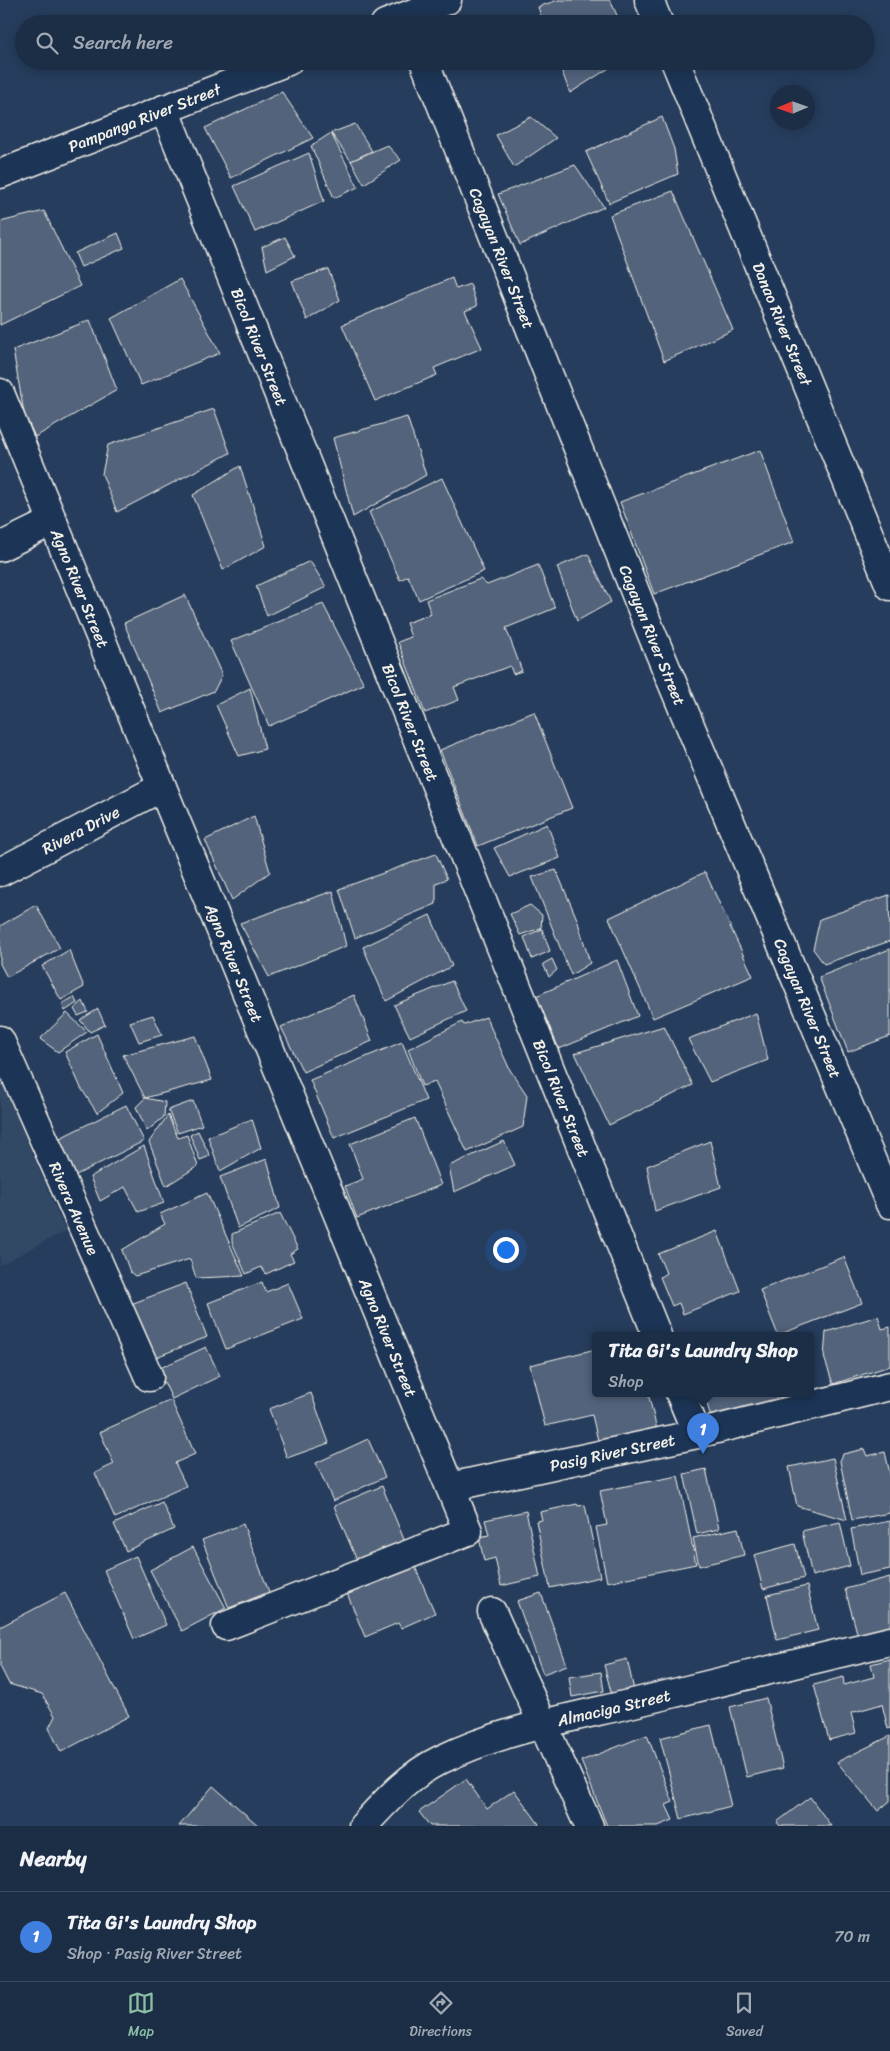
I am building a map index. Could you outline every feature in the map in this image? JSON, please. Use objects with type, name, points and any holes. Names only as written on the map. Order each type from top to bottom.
[{"type":"street","points":[[413,15],[447,0]]},
{"type":"street","points":[[649,0],[655,15]]},
{"type":"street","name":"Pampanga River Street","points":[[0,174],[265,70]]},
{"type":"street","name":"Cagayan River Street","points":[[428,70],[651,632],[890,1204]]},
{"type":"street","name":"Danao River Street","points":[[678,70],[890,586]]},
{"type":"street","name":"Bicol River Street","points":[[164,109],[656,1332]]},
{"type":"street","name":"Agno River Street","points":[[0,393],[468,1531],[226,1626]]},
{"type":"street","points":[[0,547],[53,521]]},
{"type":"street","name":"Rivera Drive","points":[[0,872],[162,786]]},
{"type":"street","name":"Rivera Avenue","points":[[0,1040],[149,1377]]},
{"type":"street","name":"Pasig River Street","points":[[450,1487],[697,1434],[890,1386]]},
{"type":"street","points":[[682,1397],[697,1434]]},
{"type":"street","points":[[492,1612],[589,1826]]},
{"type":"street","name":"Almaciga Street","points":[[363,1826],[388,1798],[412,1778],[439,1760],[472,1746],[542,1724],[890,1641]]},
{"type":"shaded area","points":[[0,1078],[65,1231],[0,1265]]},
{"type":"building","points":[[558,0],[610,0],[617,15],[541,15],[538,7]]},
{"type":"building","points":[[561,70],[606,70],[570,93]]},
{"type":"building","points":[[282,92],[313,138],[231,178],[205,128]]},
{"type":"building","points":[[531,117],[556,138],[514,167],[496,135]]},
{"type":"building","points":[[662,117],[674,149],[678,174],[609,203],[586,152]]},
{"type":"building","points":[[355,124],[372,151],[351,161],[331,133]]},
{"type":"building","points":[[331,133],[358,187],[334,198],[311,146]]},
{"type":"building","points":[[387,145],[401,160],[364,184],[351,161]]},
{"type":"building","points":[[309,153],[324,201],[255,232],[234,186]]},
{"type":"building","points":[[575,165],[604,207],[520,245],[498,194]]},
{"type":"building","points":[[673,191],[733,330],[664,361],[610,215]]},
{"type":"building","points":[[44,211],[80,286],[0,325],[0,222]]},
{"type":"building","points":[[118,233],[124,248],[81,267],[75,253]]},
{"type":"building","points":[[285,237],[295,256],[267,270],[262,247]]},
{"type":"building","points":[[328,269],[340,300],[307,320],[292,281]]},
{"type":"building","points":[[452,278],[456,289],[470,284],[477,306],[465,311],[482,348],[434,368],[437,375],[375,401],[342,325]]},
{"type":"building","points":[[180,279],[220,353],[141,385],[111,318]]},
{"type":"building","points":[[90,320],[117,390],[35,437],[24,413],[13,350]]},
{"type":"building","points":[[214,409],[230,453],[117,512],[102,474],[108,445]]},
{"type":"building","points":[[407,417],[426,475],[353,517],[333,438]]},
{"type":"building","points":[[760,450],[794,542],[654,594],[620,502]]},
{"type":"building","points":[[240,466],[266,546],[223,570],[193,495]]},
{"type":"building","points":[[442,478],[484,571],[419,600],[408,576],[400,580],[369,512]]},
{"type":"building","points":[[588,554],[611,602],[577,621],[557,567]]},
{"type":"building","points":[[310,561],[326,587],[267,616],[256,586]]},
{"type":"building","points":[[538,565],[555,608],[506,628],[522,671],[513,674],[510,666],[454,687],[459,700],[425,713],[398,642],[411,637],[406,623],[431,614],[426,600],[480,579],[487,585]]},
{"type":"building","points":[[185,595],[222,675],[214,691],[162,713],[124,623]]},
{"type":"building","points":[[323,604],[364,684],[269,726],[231,641]]},
{"type":"building","points":[[250,688],[265,749],[239,756],[216,705]]},
{"type":"building","points":[[534,712],[572,808],[478,846],[440,750]]},
{"type":"building","points":[[254,816],[270,872],[232,900],[205,840]]},
{"type":"building","points":[[547,824],[560,858],[510,877],[494,848]]},
{"type":"building","points":[[436,854],[447,879],[436,883],[436,904],[355,938],[339,889]]},
{"type":"building","points":[[556,870],[577,919],[590,963],[571,975],[532,877]]},
{"type":"building","points":[[705,872],[753,976],[653,1018],[609,918]]},
{"type":"building","points":[[333,891],[346,946],[269,977],[240,923]]},
{"type":"building","points":[[889,895],[890,941],[824,964],[813,949],[820,919]]},
{"type":"building","points":[[36,905],[60,948],[7,977],[0,964],[0,926]]},
{"type":"building","points":[[530,905],[542,915],[541,928],[520,935],[510,914]]},
{"type":"building","points":[[430,915],[452,966],[386,1001],[363,947]]},
{"type":"building","points":[[542,929],[550,951],[532,959],[524,937]]},
{"type":"building","points":[[890,949],[890,1036],[848,1052],[819,977]]},
{"type":"building","points":[[69,950],[84,987],[61,1000],[42,966]]},
{"type":"building","points":[[552,959],[557,970],[549,977],[543,964]]},
{"type":"building","points":[[617,960],[638,1016],[559,1049],[536,996]]},
{"type":"building","points":[[452,981],[466,1011],[410,1037],[394,1005]]},
{"type":"building","points":[[354,995],[372,1041],[303,1072],[281,1027]]},
{"type":"building","points":[[74,997],[77,1003],[65,1011],[62,1004]]},
{"type":"building","points":[[83,1001],[88,1012],[78,1016],[74,1009]]},
{"type":"building","points":[[98,1009],[105,1025],[90,1032],[80,1020]]},
{"type":"building","points":[[67,1013],[87,1032],[58,1052],[40,1039]]},
{"type":"building","points":[[756,1013],[768,1060],[710,1082],[688,1039]]},
{"type":"building","points":[[153,1015],[162,1035],[139,1042],[130,1022]]},
{"type":"building","points":[[486,1017],[510,1070],[527,1095],[523,1127],[467,1152],[435,1082],[422,1086],[408,1049],[462,1022],[464,1025]]},
{"type":"building","points":[[664,1026],[693,1085],[609,1125],[575,1053]]},
{"type":"building","points":[[97,1034],[123,1093],[97,1113],[81,1088],[65,1052]]},
{"type":"building","points":[[195,1036],[212,1080],[145,1098],[123,1055]]},
{"type":"building","points":[[402,1042],[426,1100],[334,1138],[310,1080]]},
{"type":"building","points":[[145,1098],[165,1102],[164,1117],[147,1131],[136,1107]]},
{"type":"building","points":[[193,1101],[202,1125],[178,1133],[168,1110]]},
{"type":"building","points":[[126,1105],[144,1141],[74,1176],[56,1140]]},
{"type":"building","points":[[168,1115],[178,1138],[187,1135],[198,1166],[166,1186],[149,1142]]},
{"type":"building","points":[[415,1118],[441,1185],[357,1218],[345,1186],[363,1179],[350,1144]]},
{"type":"building","points":[[252,1119],[261,1148],[220,1171],[208,1137]]},
{"type":"building","points":[[198,1131],[210,1156],[200,1160],[190,1135]]},
{"type":"building","points":[[504,1141],[515,1165],[454,1192],[449,1166]]},
{"type":"building","points":[[710,1141],[721,1187],[655,1211],[647,1166]]},
{"type":"building","points":[[144,1146],[164,1203],[138,1212],[125,1187],[100,1201],[90,1177]]},
{"type":"building","points":[[267,1159],[280,1208],[238,1228],[220,1177]]},
{"type":"building","points":[[207,1193],[244,1276],[196,1278],[190,1259],[135,1276],[130,1272],[122,1250],[165,1224],[160,1214]]},
{"type":"building","points":[[280,1213],[298,1249],[290,1254],[294,1261],[266,1274],[261,1267],[246,1274],[232,1242],[232,1234]]},
{"type":"building","points":[[717,1231],[740,1291],[683,1314],[679,1303],[672,1306],[660,1277],[666,1273],[658,1254]]},
{"type":"building","points":[[844,1257],[862,1303],[786,1332],[777,1332],[760,1290]]},
{"type":"building","points":[[262,1282],[266,1292],[288,1283],[303,1319],[226,1349],[208,1303]]},
{"type":"building","points":[[186,1283],[207,1337],[151,1359],[131,1304]]},
{"type":"building","points":[[878,1316],[882,1329],[890,1327],[890,1366],[833,1384],[824,1357],[826,1332]]},
{"type":"building","points":[[206,1347],[220,1376],[172,1399],[158,1369]]},
{"type":"building","points":[[592,1350],[592,1397],[649,1397],[657,1430],[599,1445],[592,1415],[545,1426],[530,1365]]},
{"type":"building","points":[[311,1393],[329,1443],[287,1458],[269,1409]]},
{"type":"building","points":[[705,1397],[780,1397],[781,1400],[712,1421]]},
{"type":"building","points":[[171,1400],[195,1454],[175,1463],[186,1486],[115,1518],[95,1473],[114,1464],[100,1432]]},
{"type":"building","points":[[368,1439],[385,1477],[333,1501],[316,1463]]},
{"type":"building","points":[[864,1449],[867,1456],[885,1452],[890,1474],[890,1513],[852,1520],[840,1461],[843,1454]]},
{"type":"building","points":[[833,1458],[847,1520],[797,1506],[789,1467]]},
{"type":"building","points":[[706,1469],[719,1529],[697,1534],[684,1474]]},
{"type":"building","points":[[678,1476],[696,1564],[607,1582],[596,1527],[607,1525],[600,1491]]},
{"type":"building","points":[[382,1486],[405,1542],[358,1563],[334,1506]]},
{"type":"building","points":[[162,1502],[174,1529],[126,1551],[114,1524]]},
{"type":"building","points":[[577,1504],[578,1506],[585,1505],[600,1577],[550,1588],[536,1521],[542,1520],[540,1512]]},
{"type":"building","points":[[526,1511],[540,1577],[501,1586],[495,1558],[484,1561],[479,1537],[489,1535],[485,1520]]},
{"type":"building","points":[[890,1521],[890,1569],[860,1575],[851,1529]]},
{"type":"building","points":[[840,1522],[850,1566],[812,1576],[802,1531]]},
{"type":"building","points":[[243,1524],[269,1592],[229,1608],[202,1540]]},
{"type":"building","points":[[738,1528],[744,1555],[699,1566],[693,1538]]},
{"type":"building","points":[[795,1544],[804,1578],[763,1589],[754,1555]]},
{"type":"building","points":[[193,1547],[226,1608],[182,1631],[150,1570]]},
{"type":"building","points":[[136,1556],[166,1625],[134,1639],[104,1570]]},
{"type":"building","points":[[413,1562],[435,1613],[401,1628],[398,1623],[365,1637],[346,1591]]},
{"type":"building","points":[[890,1577],[890,1627],[858,1636],[845,1589]]},
{"type":"building","points":[[807,1586],[818,1630],[777,1640],[767,1595]]},
{"type":"building","points":[[65,1593],[129,1716],[61,1752],[49,1728],[55,1716],[42,1694],[9,1684],[0,1666],[0,1627]]},
{"type":"building","points":[[541,1593],[567,1665],[543,1674],[517,1601]]},
{"type":"building","points":[[627,1659],[634,1690],[612,1696],[604,1665]]},
{"type":"building","points":[[890,1659],[890,1728],[888,1729],[882,1704],[851,1713],[856,1733],[829,1740],[814,1685],[843,1677],[844,1685],[874,1677],[871,1664]]},
{"type":"building","points":[[601,1672],[604,1691],[572,1697],[569,1677]]},
{"type":"building","points":[[766,1698],[783,1768],[747,1777],[730,1707]]},
{"type":"building","points":[[711,1725],[731,1806],[681,1819],[660,1738]]},
{"type":"building","points":[[647,1735],[673,1802],[666,1805],[673,1820],[658,1826],[607,1826],[581,1761]]},
{"type":"building","points":[[890,1736],[890,1801],[878,1811],[837,1762]]},
{"type":"building","points":[[466,1779],[487,1809],[514,1790],[539,1824],[537,1826],[430,1826],[419,1812]]},
{"type":"building","points":[[213,1786],[259,1826],[179,1826]]},
{"type":"building","points":[[810,1797],[831,1826],[780,1826],[777,1822]]},
{"type":"place","name":"Tita Gi's Laundry Shop","points":[[703,1454]]}]
